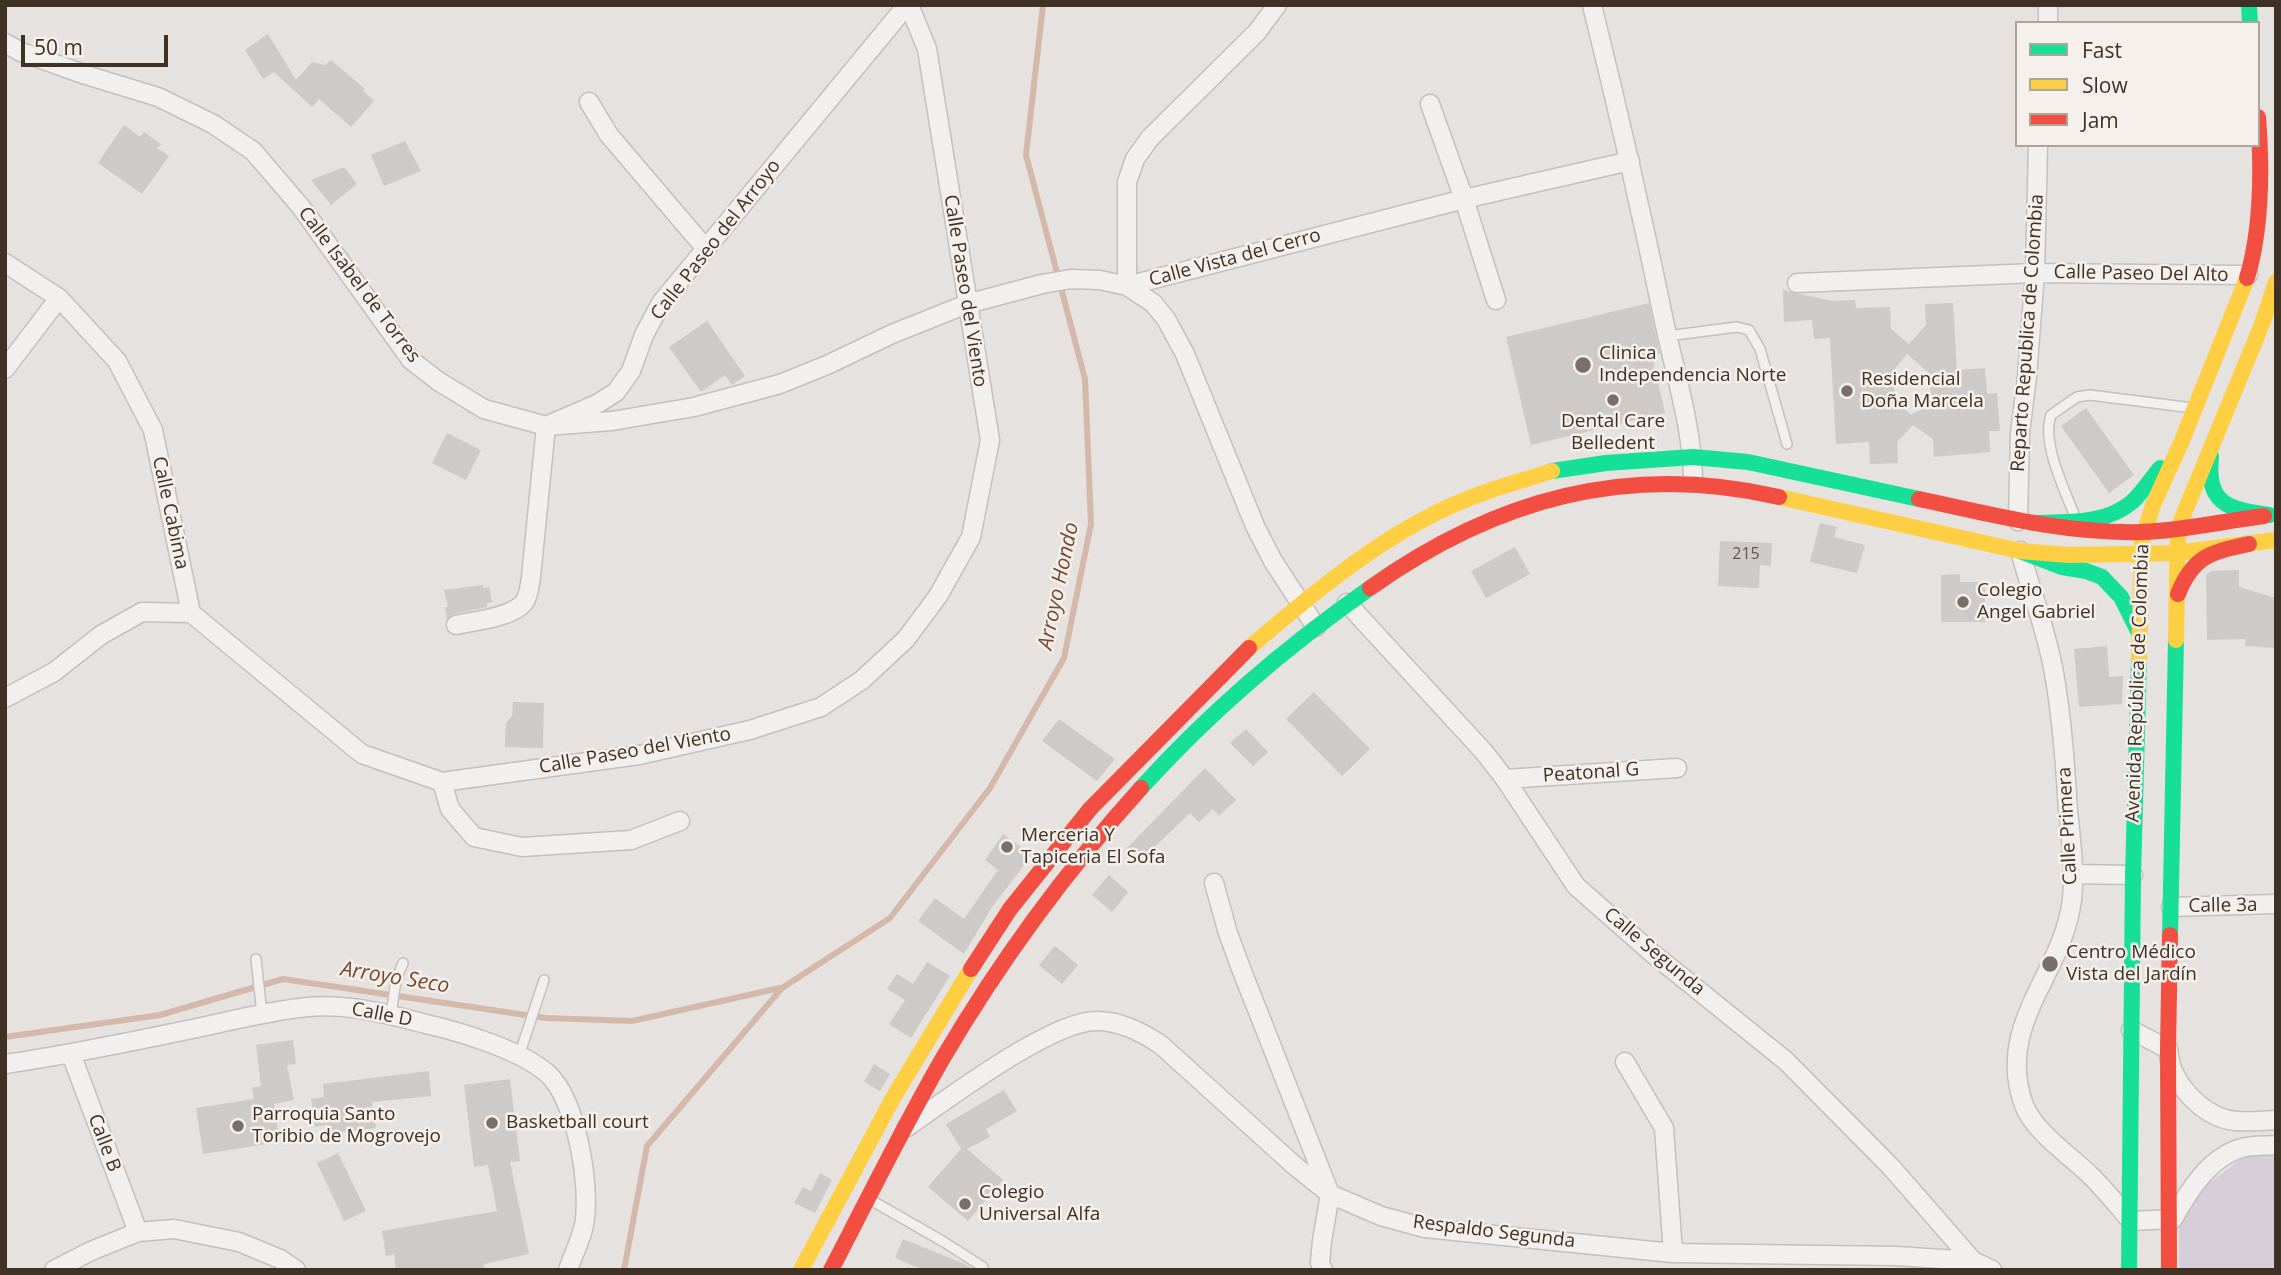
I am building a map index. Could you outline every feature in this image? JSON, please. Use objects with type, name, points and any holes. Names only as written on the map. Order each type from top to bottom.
[{"type":"main road","name":"Avenida República de Colombia","points":[[2129,1270],[2133,875],[2143,532],[2248,275],[2254,247],[2262,171],[2260,144]]},
{"type":"main road","name":"Avenida República de Colombia","points":[[2169,1270],[2168,1049],[2176,602],[2170,529],[2214,441],[2262,324],[2276,282]]},
{"type":"main road","points":[[2214,441],[2209,478],[2212,490],[2233,510],[2272,515]]},
{"type":"main road","points":[[2025,522],[2076,522],[2112,514],[2131,502],[2181,443]]},
{"type":"main road","points":[[806,1266],[893,1098],[974,962],[1010,909],[1075,827],[1243,653],[1300,604],[1384,543],[1469,498],[1555,470],[1606,463],[1693,457],[1748,462],[2025,522],[2106,533],[2143,532],[2272,515]]},
{"type":"main road","points":[[831,1270],[903,1129],[941,1063],[1016,943],[1061,882],[1167,760],[1259,673],[1347,603],[1400,566],[1441,543],[1530,505],[1613,486],[1693,483],[1737,487],[2020,551],[2069,555],[2170,553],[2276,540]]},
{"type":"main road","points":[[2176,602],[2185,574],[2194,563],[2217,551],[2249,544]]},
{"type":"main road","points":[[2020,551],[2062,567],[2102,577],[2121,597],[2140,635]]},
{"type":"street","name":"Calle Paseo del Arroyo","points":[[546,426],[597,404],[616,392],[631,371],[644,335],[662,303],[908,5]]},
{"type":"street","name":"Calle Paseo del Viento","points":[[191,612],[362,754],[442,782],[639,755],[750,730],[821,707],[862,680],[906,639],[938,596],[971,537],[990,440],[927,49],[908,5]]},
{"type":"street","name":"Calle Vista del Cerro","points":[[1277,5],[1257,32],[1150,138],[1135,159],[1128,182],[1127,286],[1464,199],[1630,161]]},
{"type":"street","points":[[1592,5],[1630,161],[1693,457],[1693,483]]},
{"type":"street","name":"Calle Isabel de Torres","points":[[5,43],[21,52],[86,75],[158,97],[213,124],[253,152],[301,207],[411,360],[438,381],[484,409],[546,426],[612,421],[694,407],[780,384],[967,304],[1017,290],[1071,279],[1100,280],[1127,286]]},
{"type":"street","points":[[589,102],[609,135],[706,249]]},
{"type":"street","points":[[1430,104],[1496,300]]},
{"type":"street","name":"Reparto Republica de Colombia","points":[[2025,522],[2020,433],[2035,273],[2038,147]]},
{"type":"street","name":"Calle Cabima","points":[[5,263],[59,298],[117,361],[153,430],[191,612]]},
{"type":"street","name":"Calle Paseo Del Alto","points":[[1797,283],[2035,273],[2248,275]]},
{"type":"street","points":[[1127,286],[1153,303],[1166,319],[1185,354],[1255,526],[1316,627]]},
{"type":"street","points":[[5,369],[59,298]]},
{"type":"street","points":[[456,625],[507,614],[519,608],[526,600],[531,577],[546,426]]},
{"type":"street","name":"Calle Primera","points":[[2020,551],[2054,671],[2073,874],[2072,902],[2063,936],[2025,1019],[2016,1047],[2017,1077],[2024,1107],[2043,1132],[2093,1178],[2131,1221]]},
{"type":"street","name":"Calle Segunda","points":[[1347,603],[1484,751],[1576,886],[1652,953],[1786,1061],[1891,1167],[1973,1261],[1993,1270]]},
{"type":"street","points":[[5,698],[54,672],[101,635],[142,612],[191,612]]},
{"type":"street","name":"Peatonal G","points":[[1505,779],[1677,768]]},
{"type":"street","points":[[442,782],[450,809],[474,837],[522,847],[631,840],[680,821]]},
{"type":"street","points":[[2073,874],[2133,875]]},
{"type":"street","points":[[1214,883],[1240,966],[1330,1194],[1322,1241],[1320,1263],[1323,1270]]},
{"type":"street","name":"Calle 3a","points":[[2171,907],[2276,904]]},
{"type":"street","name":"Calle D","points":[[5,1065],[71,1054],[261,1007],[341,1007],[392,1011],[456,1031],[519,1056],[549,1075],[563,1097],[576,1129],[584,1177],[584,1224],[568,1270]]},
{"type":"street","name":"Respaldo Segunda","points":[[903,1129],[1061,1028],[1095,1020],[1112,1021],[1144,1033],[1161,1045],[1295,1166],[1330,1194],[1381,1216],[1425,1228],[1673,1253],[1703,1262],[1896,1256],[1973,1261]]},
{"type":"street","points":[[2131,1030],[2168,1049],[2172,1070],[2185,1090],[2201,1107],[2215,1116],[2235,1121],[2276,1120]]},
{"type":"street","name":"Calle B","points":[[71,1054],[138,1232]]},
{"type":"street","points":[[1625,1062],[1664,1128],[1673,1253]]},
{"type":"street","points":[[2131,1221],[2173,1219],[2191,1187],[2228,1154],[2242,1147],[2276,1145]]},
{"type":"street","points":[[54,1270],[90,1251],[138,1232],[174,1229],[239,1242],[280,1259],[296,1270]]},
{"type":"lane","points":[[1667,336],[1737,327],[1749,330],[1760,349],[1787,444]]},
{"type":"lane","points":[[2076,522],[2052,454],[2049,426],[2051,415],[2077,397],[2090,395],[2194,408]]},
{"type":"lane","points":[[256,959],[261,1007]]},
{"type":"lane","points":[[392,1011],[396,980],[403,963]]},
{"type":"lane","points":[[519,1056],[544,980]]},
{"type":"lane","points":[[868,1198],[944,1242],[983,1267],[983,1270]]},
{"type":"shaded area","points":[[2276,1154],[2276,1270],[2179,1270],[2179,1225],[2200,1190],[2245,1156]]},
{"type":"building","points":[[268,34],[296,80],[312,62],[325,65],[331,60],[365,89],[363,91],[374,101],[351,127],[319,99],[312,107],[274,72],[263,79],[245,50]]},
{"type":"building","points":[[124,125],[140,137],[144,132],[161,144],[157,148],[169,156],[142,194],[98,163]]},
{"type":"building","points":[[405,141],[421,171],[384,186],[371,155]]},
{"type":"building","points":[[344,167],[357,184],[331,205],[311,180]]},
{"type":"building","points":[[1783,290],[1831,301],[1855,300],[1856,308],[1890,307],[1891,329],[1909,344],[1926,325],[1925,304],[1953,303],[1957,370],[1985,368],[1987,394],[1997,393],[2000,431],[1989,431],[1990,452],[1934,457],[1933,439],[1913,425],[1897,442],[1898,463],[1870,464],[1869,442],[1836,444],[1830,338],[1814,339],[1812,320],[1784,322]],"holes":[[[1907,354],[1929,373],[1931,404],[1911,415],[1895,401],[1893,371]]]},
{"type":"building","name":"Clinica Independencia Norte","points":[[1649,303],[1660,354],[1652,356],[1665,413],[1531,445],[1506,337]]},
{"type":"building","points":[[707,321],[745,376],[732,385],[725,375],[701,392],[669,347]]},
{"type":"building","points":[[2086,408],[2134,475],[2109,493],[2061,426]]},
{"type":"building","points":[[447,433],[481,450],[466,480],[432,463]]},
{"type":"building","points":[[1820,523],[1837,527],[1834,537],[1865,545],[1857,573],[1810,562]]},
{"type":"building","points":[[1720,541],[1772,543],[1771,566],[1760,565],[1759,588],[1718,586]]},
{"type":"building","points":[[1515,547],[1530,574],[1486,598],[1471,571]]},
{"type":"building","points":[[2239,570],[2239,587],[2276,598],[2276,648],[2245,646],[2246,639],[2207,640],[2206,575],[2211,571]]},
{"type":"building","name":"Colegio Angel Gabriel","points":[[1960,574],[1960,582],[1985,582],[1985,622],[1941,622],[1941,575]]},
{"type":"building","points":[[483,585],[483,588],[489,587],[492,602],[487,603],[487,607],[454,614],[447,619],[445,607],[448,607],[444,590]]},
{"type":"building","points":[[2107,646],[2109,677],[2123,676],[2122,704],[2079,707],[2074,649]]},
{"type":"building","points":[[1314,692],[1370,749],[1342,776],[1286,719]]},
{"type":"building","points":[[513,702],[544,703],[543,748],[505,747],[506,723],[512,716]]},
{"type":"building","points":[[1059,719],[1115,759],[1097,781],[1042,741]]},
{"type":"building","points":[[1246,729],[1268,752],[1253,766],[1230,743]]},
{"type":"building","points":[[1205,768],[1236,800],[1219,816],[1213,809],[1199,822],[1190,813],[1140,861],[1127,848]]},
{"type":"building","points":[[1003,834],[1032,855],[992,907],[964,954],[918,921],[935,898],[964,919],[998,870],[985,860]]},
{"type":"building","points":[[1109,875],[1128,892],[1112,912],[1092,895]]},
{"type":"building","points":[[1055,946],[1078,965],[1062,984],[1039,965]]},
{"type":"building","points":[[927,962],[950,976],[911,1038],[889,1024],[905,1000],[887,989],[897,974],[913,984]]},
{"type":"building","points":[[293,1040],[296,1064],[287,1065],[294,1100],[274,1104],[280,1142],[203,1154],[196,1108],[254,1099],[252,1088],[261,1086],[256,1045]]},
{"type":"building","points":[[874,1064],[890,1074],[880,1091],[864,1082]]},
{"type":"building","points":[[429,1071],[431,1096],[372,1102],[376,1128],[328,1134],[327,1125],[315,1127],[311,1099],[324,1097],[323,1084]]},
{"type":"building","points":[[510,1079],[520,1161],[510,1162],[529,1254],[484,1264],[485,1270],[396,1270],[394,1254],[386,1256],[382,1231],[497,1211],[488,1165],[474,1167],[464,1085]]},
{"type":"building","points":[[1004,1090],[1017,1111],[986,1129],[990,1137],[967,1149],[1003,1180],[968,1221],[928,1187],[961,1149],[946,1124]]},
{"type":"building","points":[[338,1153],[366,1211],[344,1221],[317,1163]]},
{"type":"building","points":[[820,1173],[832,1180],[815,1213],[794,1203],[803,1187],[811,1191]]},
{"type":"building","points":[[903,1239],[974,1270],[923,1270],[895,1258]]},
{"type":"waterway","name":"Arroyo Hondo","points":[[624,1270],[647,1146],[782,988],[890,918],[990,788],[1064,658],[1091,524],[1085,379],[1026,155],[1043,5]]},
{"type":"waterway","name":"Arroyo Seco","points":[[5,1037],[160,1015],[283,979],[546,1018],[632,1021],[780,988]]},
{"type":"traffic: fast","points":[[2249,5],[2250,21]]},
{"type":"traffic: fast","points":[[2211,456],[2212,485],[2222,501],[2242,510],[2269,515]]},
{"type":"traffic: fast","points":[[1552,471],[1606,463],[1693,457],[1748,462],[1919,499]]},
{"type":"traffic: fast","points":[[2033,523],[2085,521],[2110,515],[2132,502],[2160,468]]},
{"type":"traffic: fast","points":[[2020,551],[2062,567],[2102,577],[2121,597],[2138,631]]},
{"type":"traffic: fast","points":[[1141,788],[1221,707],[1309,633],[1370,588]]},
{"type":"traffic: fast","points":[[2170,935],[2176,640]]},
{"type":"traffic: fast","points":[[2129,1270],[2133,875],[2139,659]]},
{"type":"traffic: slow","points":[[2139,659],[2142,541],[2153,505],[2181,443],[2247,278]]},
{"type":"traffic: slow","points":[[2176,640],[2178,528],[2262,324],[2276,282]]},
{"type":"traffic: slow","points":[[1249,648],[1326,584],[1410,527],[1470,498],[1552,471]]},
{"type":"traffic: slow","points":[[1779,497],[2020,551],[2069,555],[2177,553],[2276,540]]},
{"type":"traffic: slow","points":[[801,1270],[893,1098],[971,969]]},
{"type":"traffic: jam","points":[[2247,278],[2256,239],[2260,198],[2260,147]]},
{"type":"traffic: jam","points":[[1370,588],[1417,557],[1465,531],[1515,511],[1565,496],[1616,487],[1669,484],[1723,487],[1779,497]]},
{"type":"traffic: jam","points":[[1919,499],[2058,527],[2114,532],[2172,530],[2264,516]]},
{"type":"traffic: jam","points":[[2178,594],[2190,571],[2205,558],[2249,544]]},
{"type":"traffic: jam","points":[[971,969],[1010,909],[1090,809],[1249,648]]},
{"type":"traffic: jam","points":[[831,1270],[928,1084],[987,987],[1060,884],[1141,788]]},
{"type":"traffic: jam","points":[[2169,1270],[2170,935]]},
{"type":"place","name":"Clinica Independencia Norte","points":[[1583,365]]},
{"type":"place","name":"Residencial Doña Marcela","points":[[1847,391]]},
{"type":"place","name":"Dental Care Belledent","points":[[1613,400]]},
{"type":"place","name":"Colegio Angel Gabriel","points":[[1963,602]]},
{"type":"place","name":"Merceria Y Tapiceria El Sofa","points":[[1007,847]]},
{"type":"place","name":"Centro Médico Vista del Jardín","points":[[2050,964]]},
{"type":"place","name":"Basketball court","points":[[492,1123]]},
{"type":"place","name":"Parroquia Santo Toribio de Mogrovejo","points":[[238,1126]]},
{"type":"place","name":"Colegio Universal Alfa","points":[[965,1204]]}]
